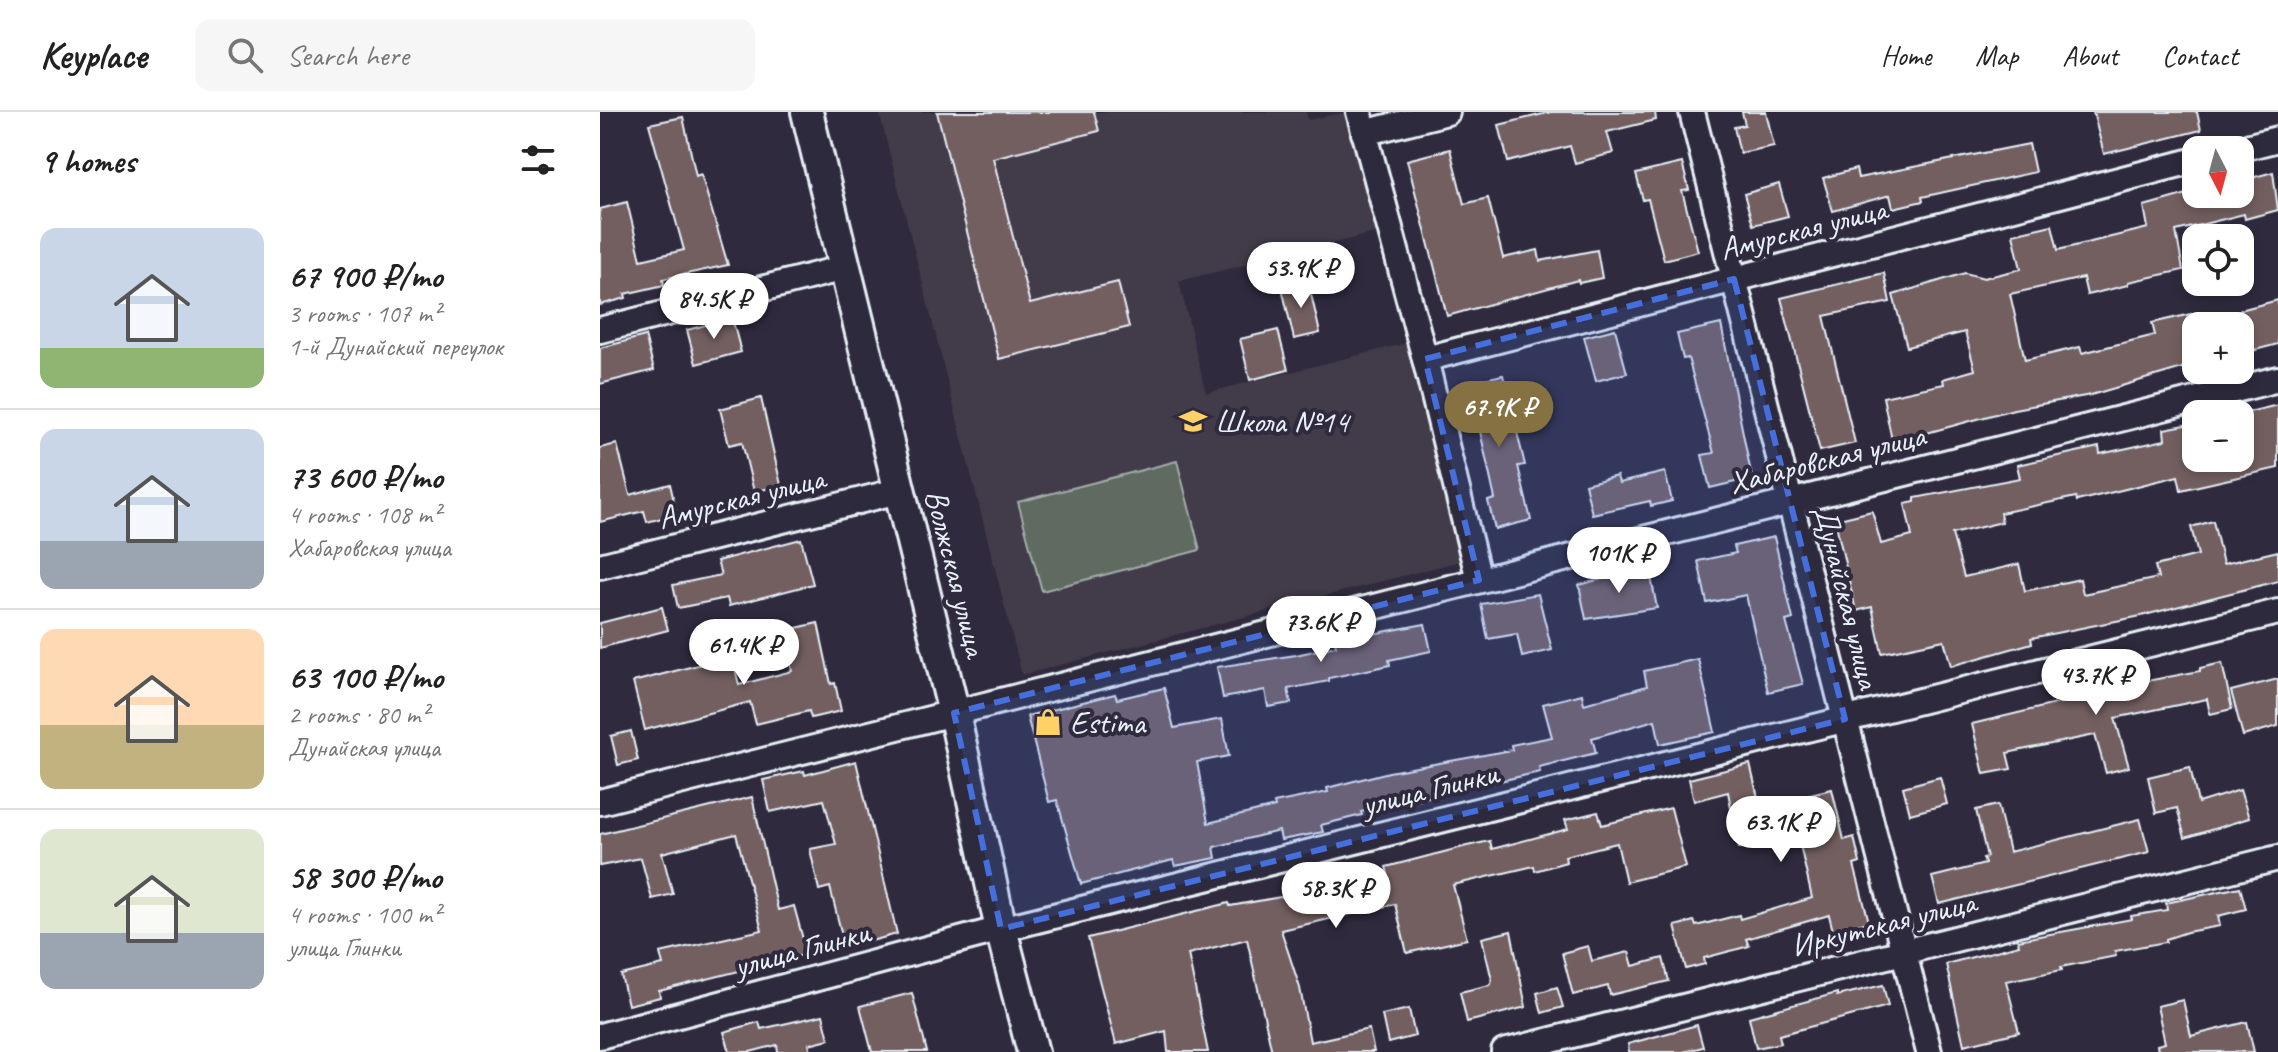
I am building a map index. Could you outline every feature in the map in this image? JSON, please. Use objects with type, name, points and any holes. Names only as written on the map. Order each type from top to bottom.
[{"type":"street","name":"Волжская улица","points":[[807,112],[954,713],[1001,929],[1033,1052]]},
{"type":"street","points":[[1447,112],[1362,123],[1425,359],[1479,580]]},
{"type":"street","name":"Дунайская улица","points":[[1692,112],[1929,1052]]},
{"type":"street","points":[[2254,145],[2278,139]]},
{"type":"street","name":"Амурская улица","points":[[1425,359],[2182,164]]},
{"type":"street","points":[[600,330],[844,268]]},
{"type":"street","name":"Хабаровская улица","points":[[600,802],[2278,379]]},
{"type":"street","name":"Амурская улица","points":[[600,566],[898,491]]},
{"type":"street","name":"улица Глинки","points":[[600,1036],[1001,929],[2278,612]]},
{"type":"street","name":"Иркутская улица","points":[[1504,1052],[2278,858]]},
{"type":"highlighted area","points":[[1734,279],[1845,719],[1001,929],[954,713],[1479,580],[1425,359]]},
{"type":"shaded area","name":"Школа №14","points":[[879,112],[1306,112],[1308,120],[1347,112],[1379,232],[1179,281],[1206,393],[1407,343],[1460,561],[1022,675]]},
{"type":"green space","points":[[1177,461],[1200,550],[1042,591],[1018,502]]},
{"type":"building","points":[[937,112],[1094,112],[1099,131],[993,158],[1030,304],[1118,282],[1129,327],[999,359]]},
{"type":"building","points":[[1551,112],[1655,112],[1656,120],[1607,132],[1613,153],[1575,163],[1570,146],[1508,162],[1499,125]]},
{"type":"building","points":[[1742,112],[1766,112],[1774,146],[1740,153],[1734,127],[1745,125]]},
{"type":"building","points":[[2093,112],[2197,112],[2201,130],[2104,154]]},
{"type":"building","points":[[683,117],[696,176],[701,174],[728,265],[663,279],[664,285],[625,294],[626,298],[600,305],[600,209],[627,202],[641,260],[684,250],[649,124]]},
{"type":"building","points":[[2029,144],[2035,172],[1922,197],[1923,201],[1893,208],[1890,195],[1833,211],[1823,178],[1856,169],[1858,178]]},
{"type":"building","points":[[1450,149],[1464,204],[1488,198],[1503,258],[1538,250],[1540,261],[1597,250],[1602,278],[1579,283],[1578,280],[1447,316],[1407,160]]},
{"type":"building","points":[[1682,163],[1689,190],[1682,191],[1698,251],[1664,260],[1648,199],[1643,200],[1636,174]]},
{"type":"building","points":[[2273,172],[2278,210],[2245,219],[2244,214],[2204,224],[2182,224],[2182,230],[2176,231],[2182,270],[2087,295],[2083,278],[2010,294],[2025,360],[2080,347],[2082,353],[2155,335],[2152,323],[2182,316],[2182,368],[2091,395],[2014,409],[1923,434],[1924,439],[1893,445],[1883,397],[1944,384],[1943,379],[1975,370],[1965,332],[1907,347],[1893,295],[1965,273],[1984,278],[2021,269],[2013,234],[2052,225],[2058,250],[2148,228],[2144,206],[2182,195],[2182,208],[2254,208],[2254,177]]},
{"type":"building","points":[[1779,184],[1788,216],[1753,225],[1744,194]]},
{"type":"building","points":[[1884,273],[1890,302],[1824,316],[1855,443],[1820,451],[1781,298]]},
{"type":"building","points":[[1308,281],[1320,333],[1294,339],[1282,288]]},
{"type":"building","points":[[2278,300],[2278,344],[2254,350],[2254,312],[2240,310]]},
{"type":"building","points":[[732,318],[741,352],[696,364],[687,330]]},
{"type":"building","points":[[1721,324],[1752,478],[1710,488],[1702,455],[1714,453],[1688,358],[1683,359],[1677,334]]},
{"type":"building","points":[[1615,329],[1627,373],[1596,381],[1584,337]]},
{"type":"building","points":[[1278,330],[1288,370],[1250,380],[1240,339]]},
{"type":"building","points":[[645,336],[654,370],[600,384],[600,348]]},
{"type":"building","points":[[1503,375],[1525,465],[1518,466],[1531,520],[1495,529],[1488,501],[1495,499],[1476,413],[1468,415],[1461,384]]},
{"type":"building","points":[[761,398],[781,485],[754,492],[742,442],[729,445],[720,409]]},
{"type":"building","points":[[2278,405],[2278,468],[2181,490],[2178,476],[2077,501],[2076,497],[2000,513],[2002,522],[1952,534],[1964,577],[2019,564],[2025,591],[2080,579],[2083,594],[2158,578],[2155,566],[2198,555],[2191,527],[2213,521],[2223,564],[2278,551],[2278,581],[2141,616],[2031,638],[2032,643],[1951,666],[1944,640],[1882,653],[1872,607],[1856,611],[1835,520],[1872,511],[1881,544],[1912,536],[1905,504],[1915,502],[1915,498],[2020,478],[2017,465],[2099,447],[2100,454],[2165,440],[2164,429],[2182,426],[2182,472],[2254,472],[2254,411]]},
{"type":"building","points":[[617,444],[630,495],[670,484],[677,514],[647,522],[644,511],[600,522],[600,448]]},
{"type":"building","points":[[1665,472],[1672,501],[1651,506],[1650,501],[1592,514],[1585,484],[1617,476],[1619,483]]},
{"type":"building","points":[[1774,537],[1793,619],[1786,621],[1803,684],[1768,692],[1746,595],[1707,603],[1698,561],[1736,553],[1734,546]]},
{"type":"building","points":[[801,539],[813,584],[729,606],[727,598],[678,608],[673,585],[721,575],[717,561]]},
{"type":"building","points":[[1649,567],[1657,608],[1586,619],[1579,585]]},
{"type":"building","points":[[1538,594],[1552,650],[1522,657],[1517,634],[1488,639],[1481,604]]},
{"type":"building","points":[[662,607],[668,630],[600,648],[600,623]]},
{"type":"building","points":[[818,623],[831,684],[835,683],[841,711],[811,718],[809,711],[756,724],[750,702],[645,730],[633,682],[732,656],[739,685],[792,671],[783,631]]},
{"type":"building","points":[[1425,624],[1431,651],[1389,660],[1390,665],[1288,689],[1291,703],[1268,707],[1265,690],[1223,698],[1217,667],[1296,655],[1336,646],[1335,641]]},
{"type":"building","points":[[1698,659],[1715,732],[1660,744],[1655,720],[1592,738],[1596,753],[1539,767],[1540,772],[1361,812],[1362,815],[1321,825],[1323,832],[1281,840],[1279,831],[1214,847],[1216,858],[1175,866],[1173,860],[1081,884],[1057,800],[1049,802],[1027,716],[1115,694],[1117,699],[1164,688],[1174,728],[1222,719],[1229,756],[1197,762],[1208,823],[1275,807],[1274,803],[1328,792],[1327,788],[1389,772],[1512,750],[1511,745],[1552,737],[1543,704],[1582,694],[1584,704],[1647,686],[1644,671]]},
{"type":"building","points":[[2222,663],[2232,709],[2210,714],[2207,699],[2115,718],[2129,767],[2106,773],[2095,735],[2007,753],[2011,769],[1984,774],[1972,724],[2068,701],[2067,696],[2200,671],[2200,668]]},
{"type":"building","points":[[2278,679],[2278,726],[2243,736],[2231,691]]},
{"type":"building","points":[[631,731],[638,760],[618,765],[611,736]]},
{"type":"building","points":[[856,761],[897,934],[845,948],[830,887],[819,890],[810,849],[836,844],[824,800],[770,812],[763,780],[804,771],[805,775]]},
{"type":"building","points":[[1750,764],[1760,806],[1832,789],[1844,840],[1854,837],[1860,863],[1854,865],[1869,922],[1833,931],[1829,915],[1746,939],[1749,946],[1704,958],[1705,964],[1686,969],[1675,926],[1694,921],[1696,926],[1739,915],[1740,919],[1812,898],[1798,836],[1739,848],[1728,792],[1694,801],[1689,779]]},
{"type":"building","points":[[2190,767],[2198,803],[2240,790],[2249,818],[2185,838],[2177,808],[2156,813],[2148,777]]},
{"type":"building","points":[[1940,777],[1947,804],[1910,814],[1903,787]]},
{"type":"building","points":[[752,797],[778,910],[794,906],[807,954],[659,991],[660,997],[628,1005],[621,975],[663,965],[660,953],[762,930],[736,834],[662,853],[673,894],[652,899],[641,858],[600,866],[600,834]]},
{"type":"building","points":[[1998,805],[2009,852],[2140,819],[2149,852],[1939,904],[1932,877],[1985,864],[1983,858],[1987,857],[1976,810]]},
{"type":"building","points":[[1671,808],[1686,867],[1626,882],[1617,843],[1565,856],[1566,862],[1535,871],[1534,866],[1453,885],[1467,939],[1407,953],[1395,904],[1281,930],[1300,988],[1310,1042],[1369,1029],[1374,1052],[1272,1052],[1247,939],[1188,954],[1208,1052],[1168,1052],[1166,1031],[1116,1044],[1088,938],[1229,903],[1230,906],[1297,894],[1388,874],[1386,867],[1467,846],[1490,841],[1492,849],[1568,829],[1565,820],[1598,812],[1602,825]]},
{"type":"building","points":[[2240,887],[2246,909],[2218,916],[2220,926],[2187,932],[2166,939],[2166,942],[2115,951],[2116,956],[2061,967],[2062,970],[2006,981],[2019,1032],[1964,1045],[1946,964],[2019,945],[2018,940],[2132,919],[2131,916],[2167,910],[2166,903]]},
{"type":"building","points":[[1511,931],[1526,1007],[1467,1022],[1460,992],[1490,985],[1492,980],[1482,938]]},
{"type":"building","points":[[1588,946],[1592,961],[1629,952],[1633,966],[1663,958],[1669,981],[1610,995],[1608,986],[1573,995],[1562,953]]},
{"type":"building","points":[[1883,985],[1888,1006],[1779,1035],[1781,1043],[1756,1048],[1749,1017],[1837,993],[1837,996]]},
{"type":"building","points":[[1557,987],[1563,1007],[1542,1013],[1537,993]]},
{"type":"building","points":[[912,993],[927,1052],[872,1052],[860,1006]]},
{"type":"building","points":[[2183,1000],[2191,1036],[2247,1022],[2254,1052],[2158,1052],[2157,1045],[2165,1043],[2157,1006]]},
{"type":"building","points":[[1409,1009],[1415,1036],[1388,1043],[1382,1015]]},
{"type":"building","points":[[823,1015],[829,1039],[809,1044],[811,1052],[778,1052],[777,1045],[750,1052],[730,1052],[724,1032],[759,1022],[761,1029]]},
{"type":"building","points":[[1697,1025],[1703,1047],[1683,1052],[1629,1052],[1628,1044]]},
{"type":"place","name":"Школа №14","points":[[1193,421]]},
{"type":"place","name":"Estima","points":[[1048,722]]}]
